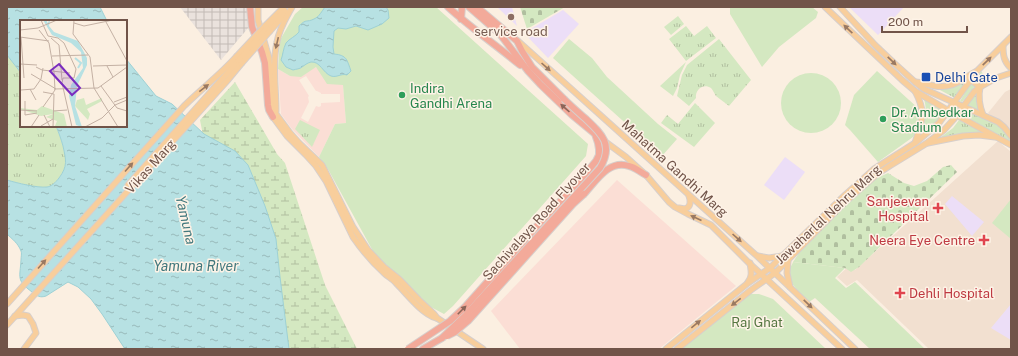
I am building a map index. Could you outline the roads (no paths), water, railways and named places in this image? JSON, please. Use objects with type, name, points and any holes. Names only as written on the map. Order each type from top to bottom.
[{"type":"highway","points":[[250,7],[252,27],[262,52],[271,86],[269,110],[274,115]]},
{"type":"highway","points":[[448,7],[472,28],[528,71]]},
{"type":"highway","points":[[461,18],[462,7]]},
{"type":"highway","name":"Mahatma Gandhi Marg","points":[[469,7],[500,34],[528,71],[551,96],[595,134]]},
{"type":"highway","name":"Mahatma Gandhi Marg","points":[[477,7],[517,41]]},
{"type":"highway","name":"Sachivalaya Road Flyover","points":[[422,349],[442,338],[465,316],[600,168],[605,158],[606,152],[604,141],[599,131],[547,83],[527,60],[517,41]]},
{"type":"highway","name":"Sachivalaya Road Flyover","points":[[408,349],[450,321],[587,172],[599,155],[599,146],[595,134]]},
{"type":"highway","points":[[442,338],[455,332],[468,321],[604,171],[612,166],[622,164],[630,166],[646,175]]},
{"type":"main road","points":[[258,7],[258,20],[268,52],[271,86]]},
{"type":"main road","name":"Vikas Marg","points":[[7,323],[225,80],[284,7]]},
{"type":"main road","points":[[271,86],[277,41],[291,7]]},
{"type":"main road","name":"Vikas Marg","points":[[7,304],[184,106],[196,94],[213,81],[278,17],[291,7]]},
{"type":"main road","points":[[824,7],[915,91],[1011,145]]},
{"type":"main road","points":[[840,7],[875,44],[924,89],[998,122],[1011,136]]},
{"type":"main road","name":"Jawaharlal Nehru Marg","points":[[666,349],[748,283],[770,268],[874,169],[915,143],[939,123],[977,71],[1011,37]]},
{"type":"main road","name":"Mahatma Gandhi Marg","points":[[517,41],[757,256],[855,349]]},
{"type":"main road","points":[[1003,46],[1005,63],[1011,68]]},
{"type":"main road","points":[[915,82],[932,86],[947,87],[977,71]]},
{"type":"main road","name":"Jawaharlal Nehru Marg","points":[[677,349],[751,290],[775,274],[854,194],[877,174],[927,143],[944,130],[957,116],[974,92],[980,87],[1011,72]]},
{"type":"main road","points":[[970,80],[980,87],[978,101],[983,115]]},
{"type":"main road","points":[[915,91],[923,110],[915,143]]},
{"type":"main road","points":[[274,115],[318,164],[368,250],[393,277],[439,320],[483,349]]},
{"type":"main road","name":"Mahatma Gandhi Marg","points":[[595,134],[626,157],[646,175],[675,207],[711,224],[761,274],[842,349]]},
{"type":"main road","points":[[927,143],[963,136],[979,135],[997,137]]},
{"type":"main road","points":[[675,207],[682,209],[687,208],[690,202],[688,195]]},
{"type":"main road","points":[[757,256],[770,258],[782,256]]},
{"type":"main road","points":[[788,260],[787,273],[790,287]]},
{"type":"main road","points":[[748,283],[751,279],[750,263]]},
{"type":"main road","name":"Vikas Marg","points":[[7,323],[25,303]]},
{"type":"main road","points":[[14,316],[28,316],[36,333],[24,349]]},
{"type":"water","points":[[7,7],[100,7],[106,20],[20,20],[20,72],[7,55]]},
{"type":"water","points":[[325,7],[386,7],[389,18],[382,24],[368,30],[356,26],[346,29],[338,28],[334,31],[334,54],[342,56],[346,59],[351,71],[347,75],[331,76],[314,62],[310,62],[293,70],[286,67],[281,60],[286,43],[299,32],[299,26],[305,21],[316,18]]},
{"type":"water","name":"Yamuna River","points":[[127,60],[156,96],[172,104],[204,134],[235,151],[248,165],[265,206],[276,239],[289,349],[125,349],[91,299],[78,287],[68,282],[44,297],[35,295],[27,288],[20,278],[20,248],[17,243],[7,234],[7,180],[43,187],[53,184],[62,174],[66,163],[56,127],[127,127]]},
{"type":"place","name":"service road","points":[[511,17]]},
{"type":"place","name":"Delhi Gate","points":[[926,77]]},
{"type":"place","name":"Indira Gandhi Arena","points":[[402,95]]},
{"type":"place","name":"Dr. Ambedkar Stadium","points":[[883,119]]},
{"type":"place","name":"Sanjeevan Hospital","points":[[938,208]]},
{"type":"place","name":"Neera Eye Centre","points":[[984,240]]},
{"type":"place","name":"Dehli Hospital","points":[[900,293]]},
{"type":"water label","name":"Yamuna","points":[[186,220]]},
{"type":"park label","name":"Raj Ghat","points":[[757,322]]}]
